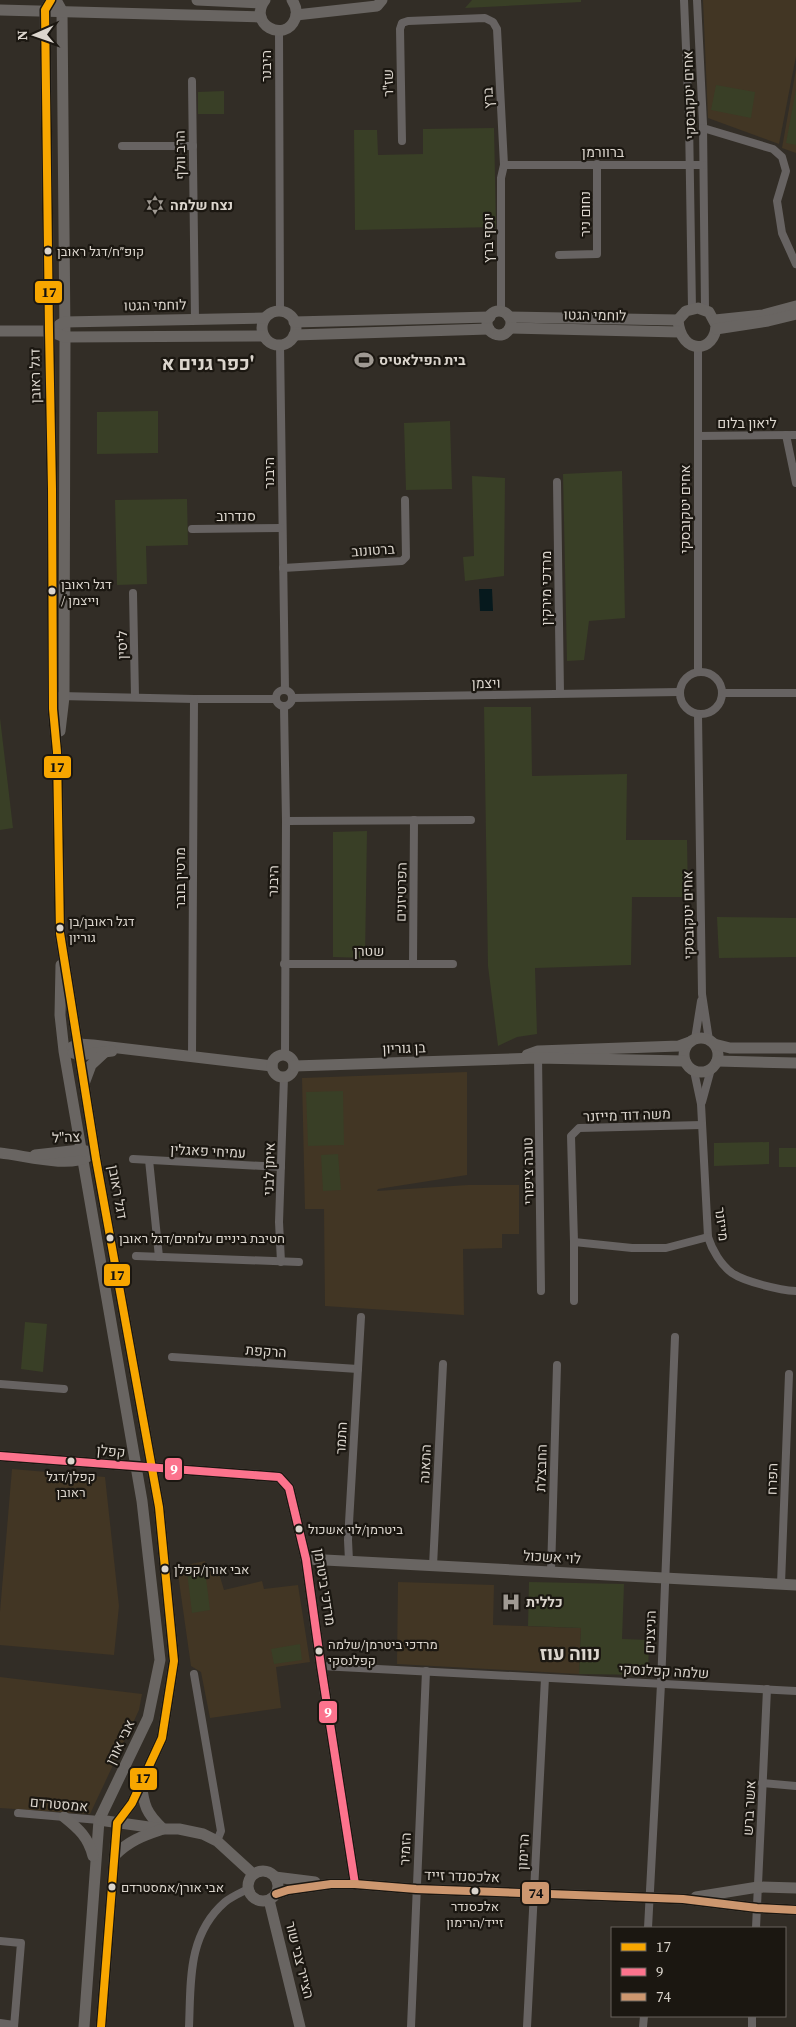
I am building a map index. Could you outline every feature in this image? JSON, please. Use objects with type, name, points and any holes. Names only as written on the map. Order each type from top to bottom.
[{"type":"street","name":"דגל ראובן","points":[[56,0],[62,11],[65,337],[58,696],[62,951],[60,1015],[81,1155],[135,1468]]},
{"type":"street","points":[[197,0],[264,2],[261,18],[268,27],[279,31],[290,26],[296,15],[296,9],[292,0]]},
{"type":"street","points":[[296,15],[377,6],[382,0]]},
{"type":"street","name":"אחים יטקובסקי","points":[[684,0],[689,120],[692,309]]},
{"type":"street","name":"אחים יטקובסקי","points":[[697,0],[703,128],[704,309]]},
{"type":"street","name":"דגל ראובן","points":[[48,5],[48,331],[58,696]]},
{"type":"street","points":[[0,10],[48,5],[62,11],[261,18]]},
{"type":"street","name":"שז\"ר","points":[[402,142],[400,29],[402,24],[408,21],[485,18],[493,22],[497,29]]},
{"type":"street","name":"ברץ","points":[[497,29],[504,165]]},
{"type":"street","name":"היבנר","points":[[279,31],[280,312]]},
{"type":"street","name":"הרב וולף","points":[[192,80],[195,320]]},
{"type":"street","points":[[703,128],[773,149],[782,157],[786,171],[777,202],[782,233],[796,264]]},
{"type":"street","points":[[122,146],[193,146]]},
{"type":"street","name":"נחום ניר","points":[[559,256],[597,254],[597,164]]},
{"type":"street","name":"ברוורמן","points":[[504,165],[689,164],[703,166]]},
{"type":"street","name":"יוסף ברץ","points":[[504,165],[501,178],[507,319]]},
{"type":"street","points":[[716,325],[796,306]]},
{"type":"street","points":[[704,309],[713,316],[716,325],[712,339],[698,346],[686,343],[678,326],[686,311],[704,309]]},
{"type":"street","points":[[280,312],[287,314],[294,322],[294,335],[287,343],[280,346],[272,344],[263,336],[262,325],[265,318],[270,314],[280,312]]},
{"type":"street","name":"לוחמי הגטו","points":[[294,322],[490,317],[496,312],[507,319],[678,326]]},
{"type":"street","points":[[716,325],[768,322],[796,314]]},
{"type":"street","points":[[489,329],[490,317]]},
{"type":"street","name":"לוחמי הגטו","points":[[48,331],[64,322],[265,318]]},
{"type":"street","name":"לוחמי הגטו","points":[[294,335],[489,329],[494,334],[502,335],[507,319]]},
{"type":"street","name":"לוחמי הגטו","points":[[0,331],[48,331],[65,337],[263,336]]},
{"type":"street","name":"היבנר","points":[[280,346],[281,528],[285,690]]},
{"type":"street","name":"אחים יטקובסקי","points":[[698,346],[698,672]]},
{"type":"street","points":[[786,435],[796,483]]},
{"type":"street","name":"ליאון בלום","points":[[698,436],[796,435]]},
{"type":"street","name":"מרדכי מירקין","points":[[557,482],[560,693]]},
{"type":"street","name":"ברטונוב","points":[[283,568],[402,561],[406,557],[405,500]]},
{"type":"street","name":"סנדרוב","points":[[192,528],[281,528]]},
{"type":"street","name":"ליסין","points":[[133,593],[135,698]]},
{"type":"street","points":[[698,672],[712,674],[717,679],[722,693],[716,708],[710,713],[698,715],[684,706],[679,692],[683,681],[688,676],[698,672]]},
{"type":"street","points":[[285,690],[291,692],[293,698],[291,703],[284,707],[279,705],[276,698],[278,692],[285,690]]},
{"type":"street","name":"ויצמן","points":[[293,698],[679,692]]},
{"type":"street","points":[[722,693],[796,693]]},
{"type":"street","points":[[58,696],[194,699],[276,698]]},
{"type":"street","name":"מרטין בובר","points":[[192,1057],[194,699]]},
{"type":"street","name":"היבנר","points":[[284,707],[286,821],[285,1056]]},
{"type":"street","name":"אחים יטקובסקי","points":[[698,715],[702,994],[711,1042]]},
{"type":"street","name":"הפרטיזנים","points":[[413,964],[414,820]]},
{"type":"street","points":[[286,821],[471,820]]},
{"type":"street","name":"דגל ראובן","points":[[62,951],[74,1010],[84,1083],[151,1468]]},
{"type":"street","name":"שטרן","points":[[284,964],[453,964]]},
{"type":"street","name":"אחים יטקובסקי","points":[[692,1041],[702,994]]},
{"type":"street","points":[[796,1048],[730,1048],[711,1042],[692,1041],[684,1052],[685,1061],[694,1071],[702,1072],[714,1065],[796,1063]]},
{"type":"street","name":"בן גוריון","points":[[294,1066],[516,1059],[538,1055],[679,1046],[692,1041]]},
{"type":"street","points":[[711,1042],[718,1052],[714,1065]]},
{"type":"street","points":[[79,1049],[105,1052],[123,1049]]},
{"type":"street","points":[[64,1051],[123,1049],[272,1066]]},
{"type":"street","points":[[84,1083],[91,1065],[105,1052]]},
{"type":"street","name":"בן גוריון","points":[[538,1055],[685,1061]]},
{"type":"street","name":"טובה ציפורי","points":[[538,1055],[541,1291]]},
{"type":"street","points":[[285,1056],[291,1059],[294,1066],[291,1074],[284,1077],[274,1073],[272,1066],[277,1057],[285,1056]]},
{"type":"street","name":"מייזנר","points":[[701,1104],[714,1065]]},
{"type":"street","name":"מייזנר","points":[[694,1071],[701,1104],[708,1237],[711,1247],[732,1272],[749,1280],[796,1291]]},
{"type":"street","name":"איתן לבני","points":[[281,1262],[279,1222],[284,1077]]},
{"type":"street","name":"משה דוד מייזנר","points":[[574,1301],[571,1136],[579,1128],[702,1125]]},
{"type":"street","name":"צה\"ל","points":[[0,1153],[53,1162],[96,1153]]},
{"type":"street","name":"עמיחי פאגלין","points":[[133,1159],[281,1167]]},
{"type":"street","points":[[149,1160],[160,1257]]},
{"type":"street","points":[[574,1242],[632,1248],[666,1248],[708,1237]]},
{"type":"street","points":[[136,1256],[299,1262]]},
{"type":"street","name":"התמר","points":[[349,1561],[348,1540],[361,1316]]},
{"type":"street","name":"הניצנים","points":[[648,1927],[661,1684],[675,1338]]},
{"type":"street","name":"הרקפת","points":[[172,1357],[358,1369]]},
{"type":"street","name":"התאנה","points":[[433,1566],[443,1364]]},
{"type":"street","name":"החבצלת","points":[[551,1572],[557,1365]]},
{"type":"street","name":"הפרח","points":[[781,1584],[789,1374]]},
{"type":"street","points":[[0,1384],[64,1389]]},
{"type":"street","name":"קפלן","points":[[0,1456],[135,1468],[279,1477]]},
{"type":"street","name":"אבי אורן","points":[[84,2027],[99,1820],[148,1718],[160,1660],[142,1501],[135,1468]]},
{"type":"street","points":[[101,2027],[118,1823],[132,1803],[162,1738],[174,1661],[159,1507],[151,1468]]},
{"type":"street","name":"מרדכי ביטרמן","points":[[279,1477],[289,1488],[306,1559],[355,1884]]},
{"type":"street","name":"לוי אשכול","points":[[306,1559],[796,1585]]},
{"type":"street","name":"שלמה קפלנסקי","points":[[321,1666],[796,1691]]},
{"type":"street","name":"הזמיר","points":[[411,2027],[426,1671]]},
{"type":"street","points":[[194,1674],[221,1831],[217,1841]]},
{"type":"street","name":"הרימון","points":[[527,2027],[545,1678]]},
{"type":"street","name":"אשר ברש","points":[[756,1927],[767,1689]]},
{"type":"street","points":[[762,1783],[796,1786]]},
{"type":"street","points":[[141,1784],[144,1806],[150,1817],[163,1829]]},
{"type":"street","name":"אמסטרדם","points":[[18,1813],[99,1820]]},
{"type":"street","points":[[64,1817],[82,1831],[90,1844],[96,1866]]},
{"type":"street","points":[[99,1820],[163,1829],[179,1829],[203,1834],[217,1841],[253,1874]]},
{"type":"street","points":[[115,1855],[125,1844],[138,1837],[163,1829]]},
{"type":"street","points":[[262,1871],[272,1874],[275,1878],[278,1886],[272,1897],[256,1900],[249,1893],[250,1878],[253,1874],[262,1871]]},
{"type":"street","name":"אלכסנדר זייד","points":[[275,1878],[331,1884],[416,1889],[683,1899],[757,1908],[796,1910]]},
{"type":"street","name":"אלכסנדר זייד","points":[[272,1897],[288,1890],[331,1884]]},
{"type":"street","name":"אלכסנדר זייד","points":[[683,1899],[758,1887],[796,1888]]},
{"type":"street","points":[[189,2027],[193,1958],[200,1934],[225,1902],[248,1888]]},
{"type":"street","name":"הצייר צבי שור","points":[[272,1897],[300,2027]]},
{"type":"street","points":[[0,1941],[21,1943],[14,2026],[0,2024]]},
{"type":"shaded area","points":[[703,0],[796,0],[796,56],[779,144],[708,118]]},
{"type":"shaded area","points":[[796,69],[796,153],[782,148]]},
{"type":"shaded area","points":[[479,589],[492,589],[493,611],[480,611]]},
{"type":"shaded area","points":[[467,1072],[467,1175],[378,1189],[377,1191],[468,1185],[519,1185],[519,1234],[502,1234],[502,1248],[463,1249],[464,1315],[325,1306],[324,1209],[305,1209],[302,1078]]},
{"type":"shaded area","points":[[12,1469],[105,1477],[119,1606],[114,1655],[0,1645],[0,1612]]},
{"type":"shaded area","points":[[205,1561],[208,1572],[218,1570],[224,1590],[262,1581],[264,1589],[298,1585],[310,1662],[276,1667],[281,1708],[210,1718],[201,1672],[191,1666],[177,1567]]},
{"type":"shaded area","points":[[398,1582],[494,1585],[493,1625],[581,1628],[579,1674],[397,1664]]},
{"type":"shaded area","points":[[0,1677],[142,1694],[139,1710],[90,1814],[0,1808]]},
{"type":"green space","points":[[472,0],[581,0],[581,2],[465,8]]},
{"type":"green space","points":[[716,85],[755,92],[751,118],[711,110]]},
{"type":"green space","points":[[796,89],[796,145],[786,143]]},
{"type":"green space","points":[[224,91],[224,114],[198,114],[198,92]]},
{"type":"green space","points":[[494,128],[496,227],[355,230],[354,130],[377,130],[378,155],[423,154],[423,129]]},
{"type":"green space","points":[[158,411],[158,453],[97,454],[97,412]]},
{"type":"green space","points":[[450,421],[452,489],[406,490],[404,423]]},
{"type":"green space","points":[[622,471],[625,618],[589,621],[584,660],[567,661],[563,474]]},
{"type":"green space","points":[[472,476],[505,478],[504,576],[465,581],[463,557],[474,556]]},
{"type":"green space","points":[[187,499],[188,545],[146,546],[147,584],[117,585],[115,500]]},
{"type":"green space","points":[[484,707],[531,707],[532,776],[627,774],[626,840],[687,840],[688,897],[632,897],[631,965],[535,968],[537,1034],[517,1037],[498,1046],[488,966]]},
{"type":"green space","points":[[0,718],[13,828],[0,830]]},
{"type":"green space","points":[[367,831],[365,958],[333,957],[333,832]]},
{"type":"green space","points":[[717,917],[796,918],[796,957],[719,958]]},
{"type":"green space","points":[[343,1091],[344,1145],[308,1146],[306,1092]]},
{"type":"green space","points":[[769,1142],[769,1164],[714,1166],[714,1143]]},
{"type":"green space","points":[[779,1148],[796,1148],[796,1167],[779,1167]]},
{"type":"green space","points":[[338,1154],[341,1190],[323,1191],[321,1155]]},
{"type":"green space","points":[[25,1322],[47,1324],[43,1372],[21,1369]]},
{"type":"green space","points":[[205,1570],[210,1610],[192,1613],[187,1572]]},
{"type":"green space","points":[[529,1582],[624,1584],[622,1639],[649,1640],[648,1675],[579,1674],[581,1628],[528,1626]]},
{"type":"green space","points":[[300,1644],[302,1660],[274,1664],[271,1649]]},
{"type":"transit line","name":"17","points":[[51,0],[45,10],[52,489],[53,709],[57,752],[60,933],[96,1159],[159,1507],[174,1661],[162,1738],[132,1803],[117,1823],[101,2027]]},
{"type":"transit line","name":"9","points":[[0,1456],[279,1477],[289,1488],[306,1559],[355,1884]]},
{"type":"transit line","name":"74","points":[[276,1894],[288,1890],[331,1884],[355,1884],[416,1889],[683,1899],[757,1908],[796,1910]]},
{"type":"place","name":"נצח שלמה","points":[[155,205]]},
{"type":"place","name":"קופ״ח/דגל ראובן","points":[[48,251]]},
{"type":"place","name":"בית הפילאטיס","points":[[364,360]]},
{"type":"place","name":"דגל ראובן / וייצמן","points":[[52,591]]},
{"type":"place","name":"דגל ראובן/בן גוריון","points":[[60,928]]},
{"type":"place","name":"חטיבת ביניים עלומים/דגל ראובן","points":[[110,1238]]},
{"type":"place","name":"קפלן/דגל ראובן","points":[[71,1461]]},
{"type":"place","name":"ביטרמן/לוי אשכול","points":[[299,1529]]},
{"type":"place","name":"אבי אורן/קפלן","points":[[165,1569]]},
{"type":"place","name":"כללית","points":[[511,1602]]},
{"type":"place","name":"מרדכי ביטרמן/שלמה קפלנסקי","points":[[319,1651]]},
{"type":"place","name":"אבי אורן/אמסטרדם","points":[[112,1887]]},
{"type":"place","name":"אלכסנדר זייד/הרימון","points":[[475,1891]]},
{"type":"district","name":"כפר גנים א'","points":[[208,363]]},
{"type":"district","name":"נווה עוז","points":[[570,1653]]}]
